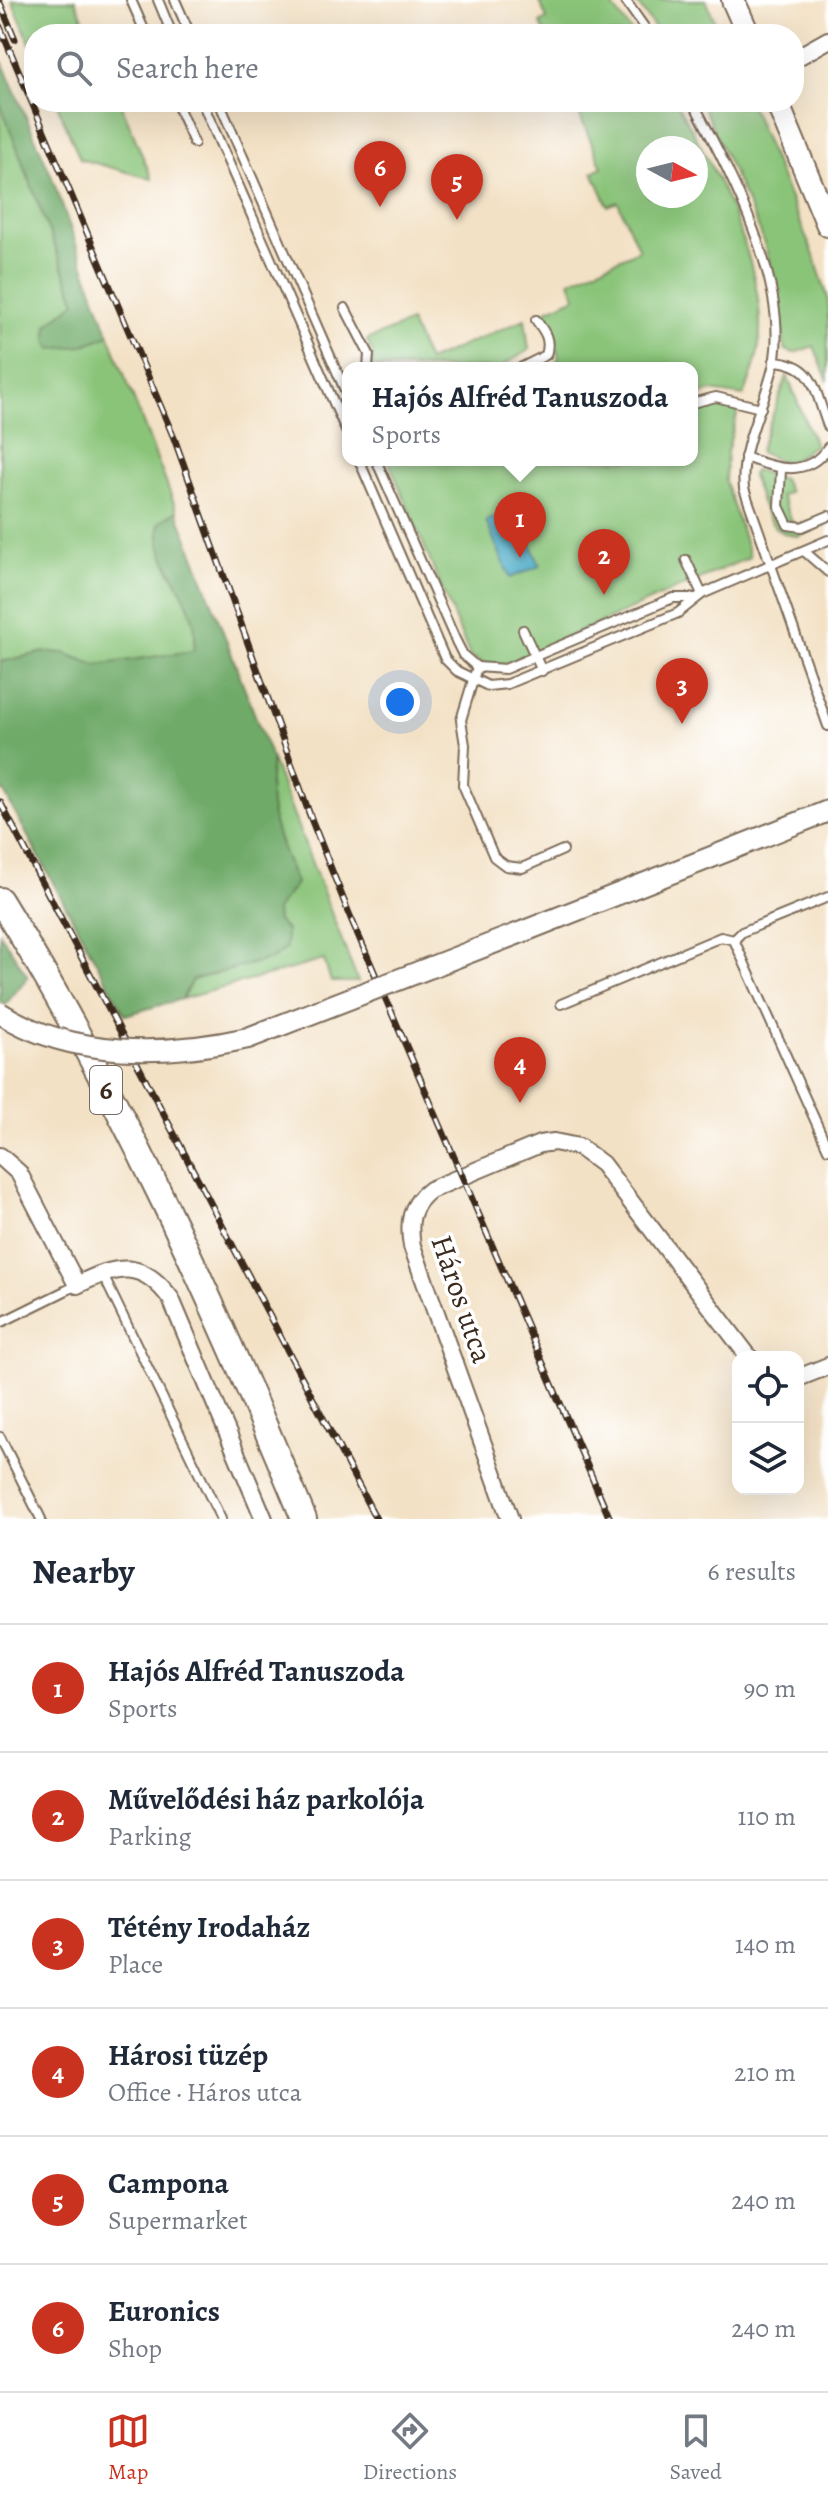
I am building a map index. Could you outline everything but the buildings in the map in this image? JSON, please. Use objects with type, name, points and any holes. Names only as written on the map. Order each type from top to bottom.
[{"type":"main road","points":[[733,0],[744,24]]},
{"type":"main road","points":[[781,112],[828,225]]},
{"type":"main road","name":"6","points":[[0,900],[91,1061],[185,1246],[304,1519]]},
{"type":"street","points":[[804,53],[828,40]]},
{"type":"street","points":[[0,1013],[59,1039],[107,1048],[201,1048],[248,1038],[828,811]]},
{"type":"street","name":"Háros utca","points":[[510,1519],[412,1246],[410,1218],[419,1201],[430,1190],[540,1144],[554,1142],[579,1147],[612,1176],[744,1351]]},
{"type":"street","points":[[0,1156],[19,1173],[77,1285],[102,1272],[120,1268],[148,1274],[171,1299],[264,1519]]},
{"type":"street","points":[[804,1376],[828,1366]]},
{"type":"lane","points":[[131,0],[142,24]]},
{"type":"lane","points":[[158,0],[168,24]]},
{"type":"lane","points":[[175,0],[186,24]]},
{"type":"lane","points":[[625,0],[642,24]]},
{"type":"lane","points":[[180,112],[194,143]]},
{"type":"lane","points":[[206,112],[342,421]]},
{"type":"lane","points":[[223,112],[342,376]]},
{"type":"lane","points":[[698,112],[737,191],[763,263],[774,316],[774,361],[745,457],[744,489],[824,704],[828,726]]},
{"type":"lane","points":[[345,308],[369,354],[368,362]]},
{"type":"lane","points":[[532,362],[546,355],[549,347],[546,334],[536,320]]},
{"type":"lane","points":[[774,361],[792,362],[807,372],[828,426]]},
{"type":"lane","points":[[330,393],[342,387]]},
{"type":"lane","points":[[698,402],[716,397],[761,408]]},
{"type":"lane","points":[[745,457],[781,470],[814,460],[828,447]]},
{"type":"lane","points":[[362,466],[445,659],[472,679],[488,686],[507,684],[542,671],[678,613],[698,596],[828,540]]},
{"type":"lane","points":[[379,466],[455,639],[463,655],[477,667],[505,669],[673,598],[698,596]]},
{"type":"lane","points":[[781,470],[779,506],[788,525],[802,527],[828,516]]},
{"type":"lane","points":[[804,551],[828,572]]},
{"type":"lane","points":[[686,560],[698,596]]},
{"type":"lane","points":[[523,630],[542,671]]},
{"type":"lane","points":[[477,667],[461,720],[465,745],[463,785],[494,857],[506,866],[522,868],[563,850]]},
{"type":"lane","points":[[734,940],[742,932],[828,897]]},
{"type":"lane","points":[[561,1004],[721,937],[734,940]]},
{"type":"lane","points":[[734,940],[828,1149]]},
{"type":"lane","points":[[102,1272],[221,1519]]},
{"type":"lane","points":[[0,1323],[77,1285]]},
{"type":"lane","points":[[0,1437],[41,1519]]},
{"type":"green space","points":[[12,0],[75,0],[86,24],[24,24],[24,28]]},
{"type":"green space","points":[[539,0],[608,0],[626,24],[540,24],[547,19]]},
{"type":"green space","points":[[635,0],[706,0],[716,24],[652,24]]},
{"type":"green space","points":[[0,57],[50,172],[109,335],[82,346],[52,349],[47,342],[47,325],[76,302],[0,103]]},
{"type":"green space","points":[[0,103],[76,302],[56,318],[82,346],[109,335],[177,511],[158,525],[169,571],[180,583],[193,614],[197,638],[194,651],[95,665],[64,653],[45,652],[0,662]]},
{"type":"green space","points":[[60,112],[124,112],[152,179],[80,159]]},
{"type":"green space","points":[[578,112],[682,112],[695,136],[636,136],[636,208],[708,208],[708,160],[744,242],[758,302],[760,339],[744,396],[711,391],[698,395],[698,362],[557,362],[559,358],[554,339],[538,314],[576,297],[570,281],[639,250],[618,202],[608,206],[593,172],[602,167]]},
{"type":"green space","points":[[706,112],[753,112],[813,253],[828,298],[828,382],[814,346],[794,353],[785,350],[773,273],[760,231]]},
{"type":"green space","points":[[525,319],[529,350],[509,362],[372,362],[373,355],[367,340],[410,322],[428,361]]},
{"type":"green space","points":[[787,376],[815,445],[788,464],[759,452]]},
{"type":"green space","points":[[710,404],[739,407],[727,452],[725,481],[750,557],[505,664],[485,664],[470,656],[391,466],[698,466],[698,407]]},
{"type":"green space","points":[[755,470],[783,479],[789,492],[781,496],[794,526],[828,518],[828,523],[798,536],[779,530],[762,505],[752,475]]},
{"type":"green space","points":[[177,511],[272,760],[271,808],[296,883],[276,910],[277,921],[286,930],[286,948],[273,958],[192,980],[182,999],[125,1015],[0,785],[0,662],[45,652],[64,653],[96,665],[193,651],[195,633],[192,615],[168,565],[159,535],[161,521]]},
{"type":"green space","points":[[272,760],[358,982],[331,982],[324,960],[182,999],[192,980],[273,958],[276,910],[296,883],[271,808]]},
{"type":"green space","points":[[0,933],[28,977],[5,1005],[0,1002]]},
{"type":"water","points":[[516,508],[540,566],[510,578],[486,521]]},
{"type":"railway","points":[[0,3],[15,39]]},
{"type":"railway","points":[[0,27],[24,84]]},
{"type":"railway","points":[[36,112],[174,438],[312,821],[350,916],[610,1519]]},
{"type":"railway","points":[[0,802],[376,1519]]},
{"type":"place","name":"Euronics","points":[[380,207]]},
{"type":"place","name":"Campona","points":[[457,220]]},
{"type":"place","name":"Hajós Alfréd Tanuszoda","points":[[520,558]]},
{"type":"place","name":"Művelődési ház parkolója","points":[[604,595]]},
{"type":"place","name":"Tétény Irodaház","points":[[682,724]]},
{"type":"place","name":"Hárosi tüzép","points":[[520,1103]]}]
